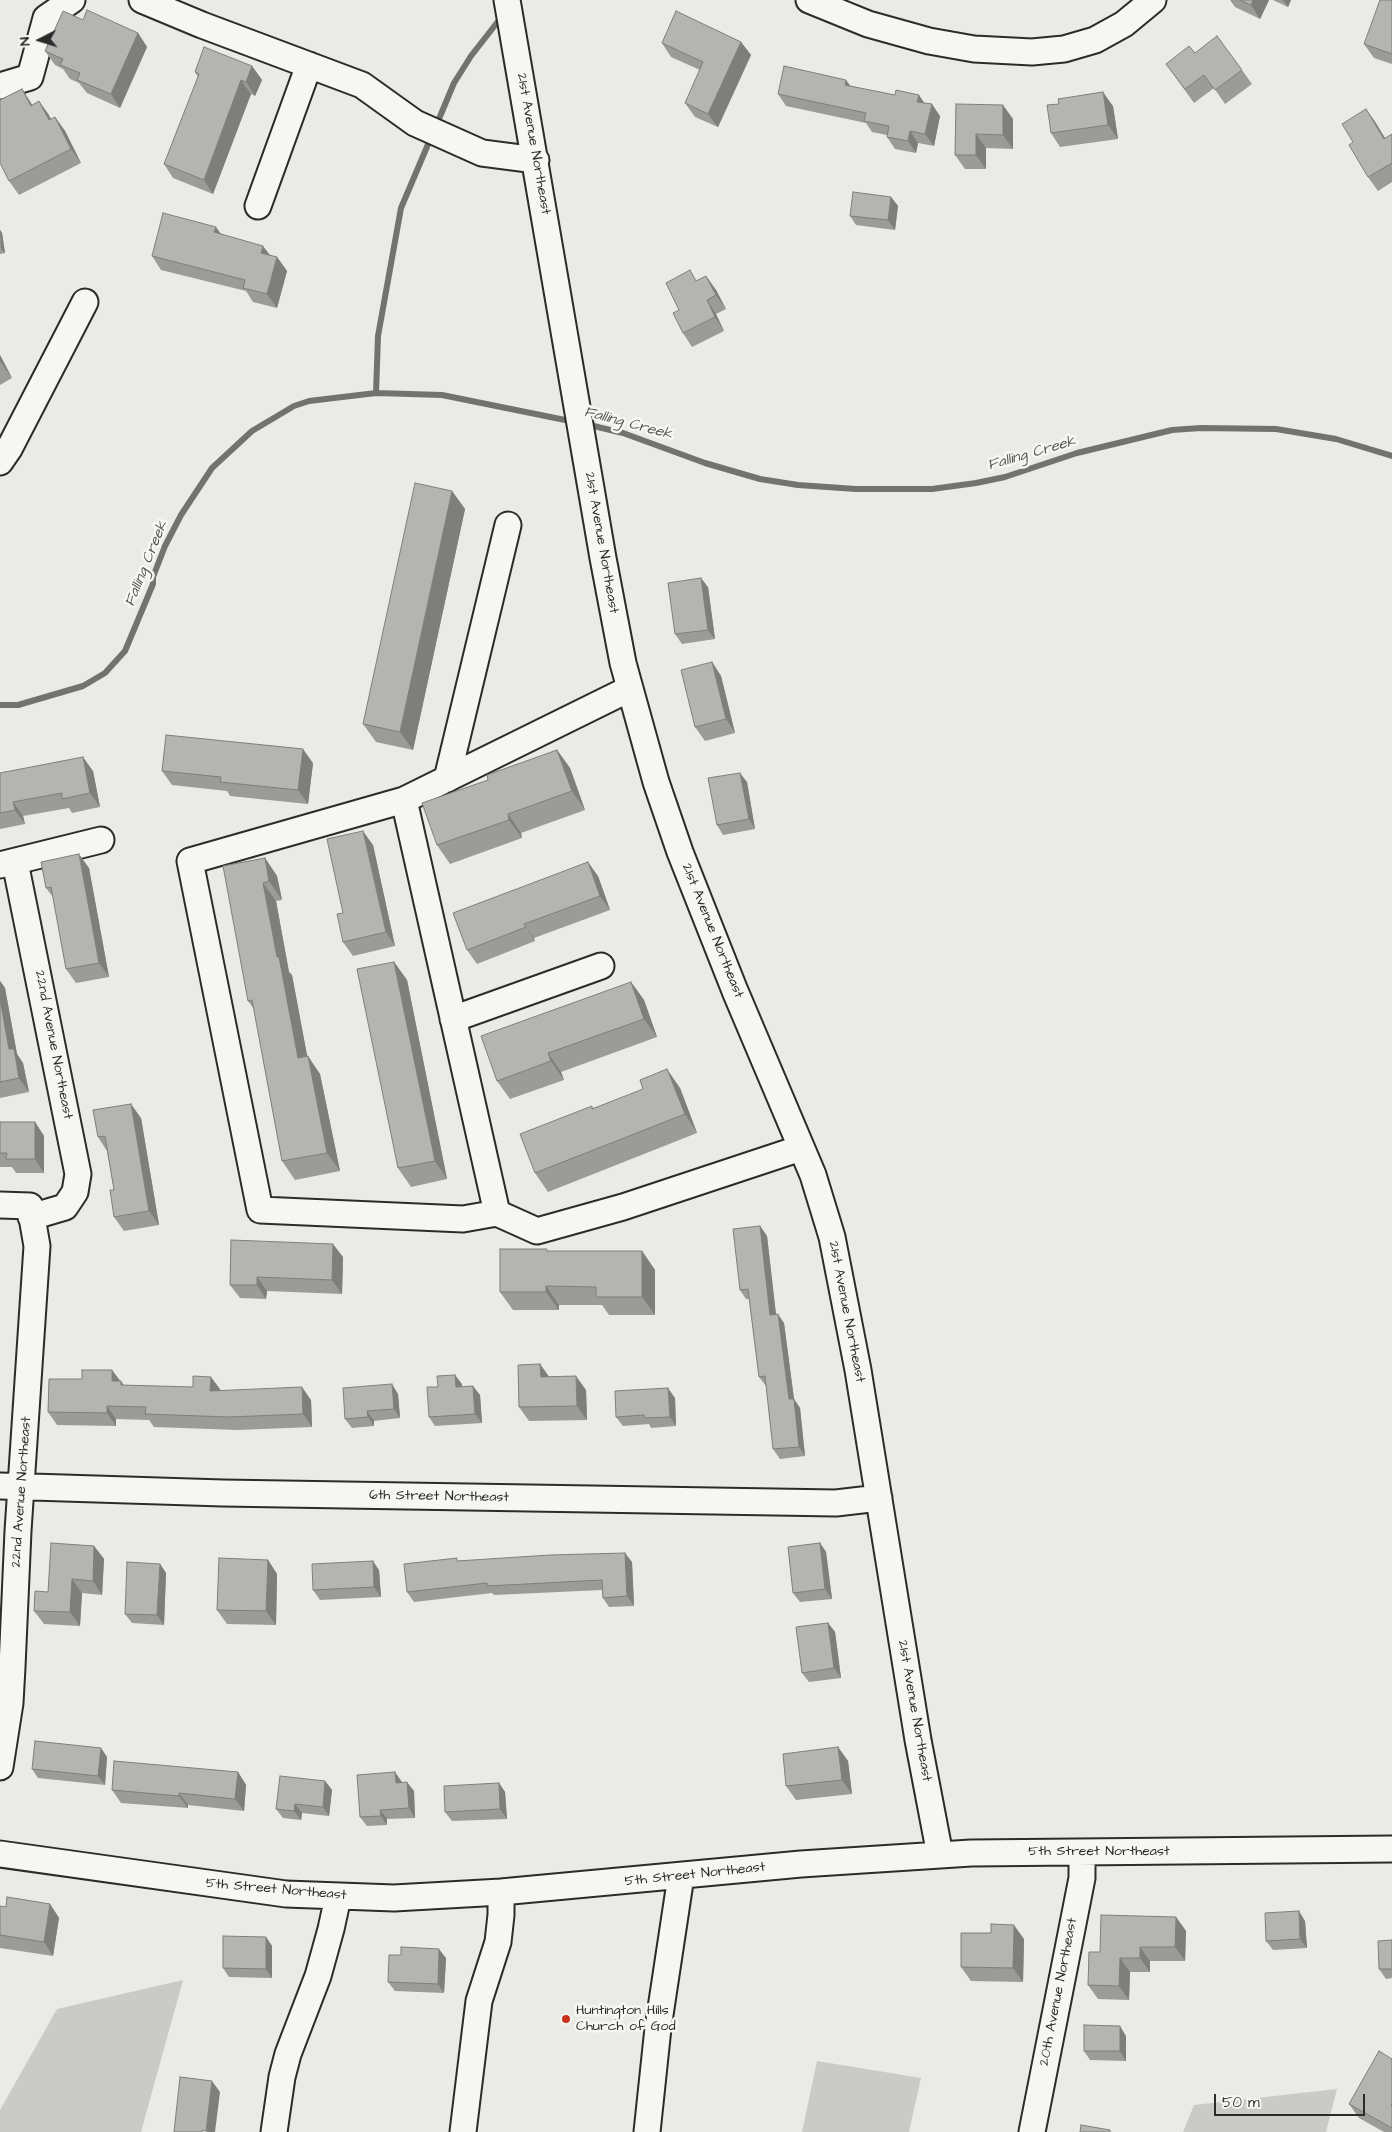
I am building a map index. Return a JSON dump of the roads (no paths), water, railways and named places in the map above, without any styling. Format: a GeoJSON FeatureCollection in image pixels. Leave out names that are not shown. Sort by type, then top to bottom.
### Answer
{"type":"FeatureCollection","features":[{"type":"Feature","properties":{"kind":"street"},"geometry":{"type":"LineString","coordinates":[[0,86],[30,77],[46,18],[72,0]]}},
{"type":"Feature","properties":{"kind":"street"},"geometry":{"type":"LineString","coordinates":[[142,0],[362,85],[415,123],[482,153],[536,160]]}},
{"type":"Feature","properties":{"kind":"street","name":"21st Avenue Northeast"},"geometry":{"type":"LineString","coordinates":[[508,0],[602,558],[629,689],[656,782],[680,852],[735,991],[813,1175],[832,1237],[855,1351],[918,1740],[940,1855]]}},
{"type":"Feature","properties":{"kind":"street"},"geometry":{"type":"LineString","coordinates":[[809,0],[868,24],[929,41],[974,49],[1032,52],[1064,49],[1095,40],[1124,24],[1153,0]]}},
{"type":"Feature","properties":{"kind":"street"},"geometry":{"type":"LineString","coordinates":[[258,206],[309,65]]}},
{"type":"Feature","properties":{"kind":"street"},"geometry":{"type":"LineString","coordinates":[[0,462],[9,449],[85,302]]}},
{"type":"Feature","properties":{"kind":"street"},"geometry":{"type":"LineString","coordinates":[[446,779],[508,525]]}},
{"type":"Feature","properties":{"kind":"street"},"geometry":{"type":"LineString","coordinates":[[629,689],[404,800],[190,861],[260,1210],[463,1219],[497,1213],[537,1231],[622,1207],[801,1148]]}},
{"type":"Feature","properties":{"kind":"street"},"geometry":{"type":"LineString","coordinates":[[404,800],[497,1213]]}},
{"type":"Feature","properties":{"kind":"street"},"geometry":{"type":"LineString","coordinates":[[8,864],[101,840]]}},
{"type":"Feature","properties":{"kind":"street","name":"22nd Avenue Northeast"},"geometry":{"type":"LineString","coordinates":[[0,1767],[10,1703],[12,1667],[11,1486],[38,1246],[31,1217],[65,1207],[75,1192],[78,1174],[8,864]]}},
{"type":"Feature","properties":{"kind":"street"},"geometry":{"type":"LineString","coordinates":[[453,1019],[601,966]]}},
{"type":"Feature","properties":{"kind":"street"},"geometry":{"type":"LineString","coordinates":[[0,1205],[30,1206],[31,1217]]}},
{"type":"Feature","properties":{"kind":"street","name":"6th Street Northeast"},"geometry":{"type":"LineString","coordinates":[[11,1486],[223,1493],[836,1503],[879,1498]]}},
{"type":"Feature","properties":{"kind":"street","name":"5th Street Northeast"},"geometry":{"type":"LineString","coordinates":[[0,1854],[243,1889],[338,1897],[394,1898],[501,1892],[801,1864],[940,1855],[1392,1849]]}},
{"type":"Feature","properties":{"kind":"street","name":"20th Avenue Northeast"},"geometry":{"type":"LineString","coordinates":[[1032,2132],[1082,1878],[1082,1852]]}},
{"type":"Feature","properties":{"kind":"street"},"geometry":{"type":"LineString","coordinates":[[647,2132],[658,2028],[681,1876]]}},
{"type":"Feature","properties":{"kind":"street"},"geometry":{"type":"LineString","coordinates":[[463,2132],[479,2000],[498,1942],[501,1892]]}},
{"type":"Feature","properties":{"kind":"street"},"geometry":{"type":"LineString","coordinates":[[274,2132],[282,2077],[288,2054],[318,1976],[338,1897]]}},
{"type":"Feature","properties":{"kind":"waterway"},"geometry":{"type":"LineString","coordinates":[[436,126],[454,83],[471,56],[503,15]]}},
{"type":"Feature","properties":{"kind":"waterway"},"geometry":{"type":"LineString","coordinates":[[376,393],[378,336],[401,208],[432,135]]}},
{"type":"Feature","properties":{"kind":"waterway","name":"Falling Creek"},"geometry":{"type":"LineString","coordinates":[[0,705],[18,705],[83,686],[105,673],[125,651],[153,584],[153,577],[165,546],[181,515],[212,468],[252,431],[294,406],[309,401],[376,393],[442,395],[575,422]]}},
{"type":"Feature","properties":{"kind":"waterway","name":"Falling Creek"},"geometry":{"type":"LineString","coordinates":[[585,424],[623,433],[705,463],[760,479],[798,485],[856,489],[932,489],[976,483],[1005,477],[1077,453],[1172,430],[1201,428],[1276,429],[1336,439],[1392,456]]}},
{"type":"Feature","properties":{"kind":"place","name":"Huntington Hills Church of God"},"geometry":{"type":"Point","coordinates":[566,2019]}}]}
